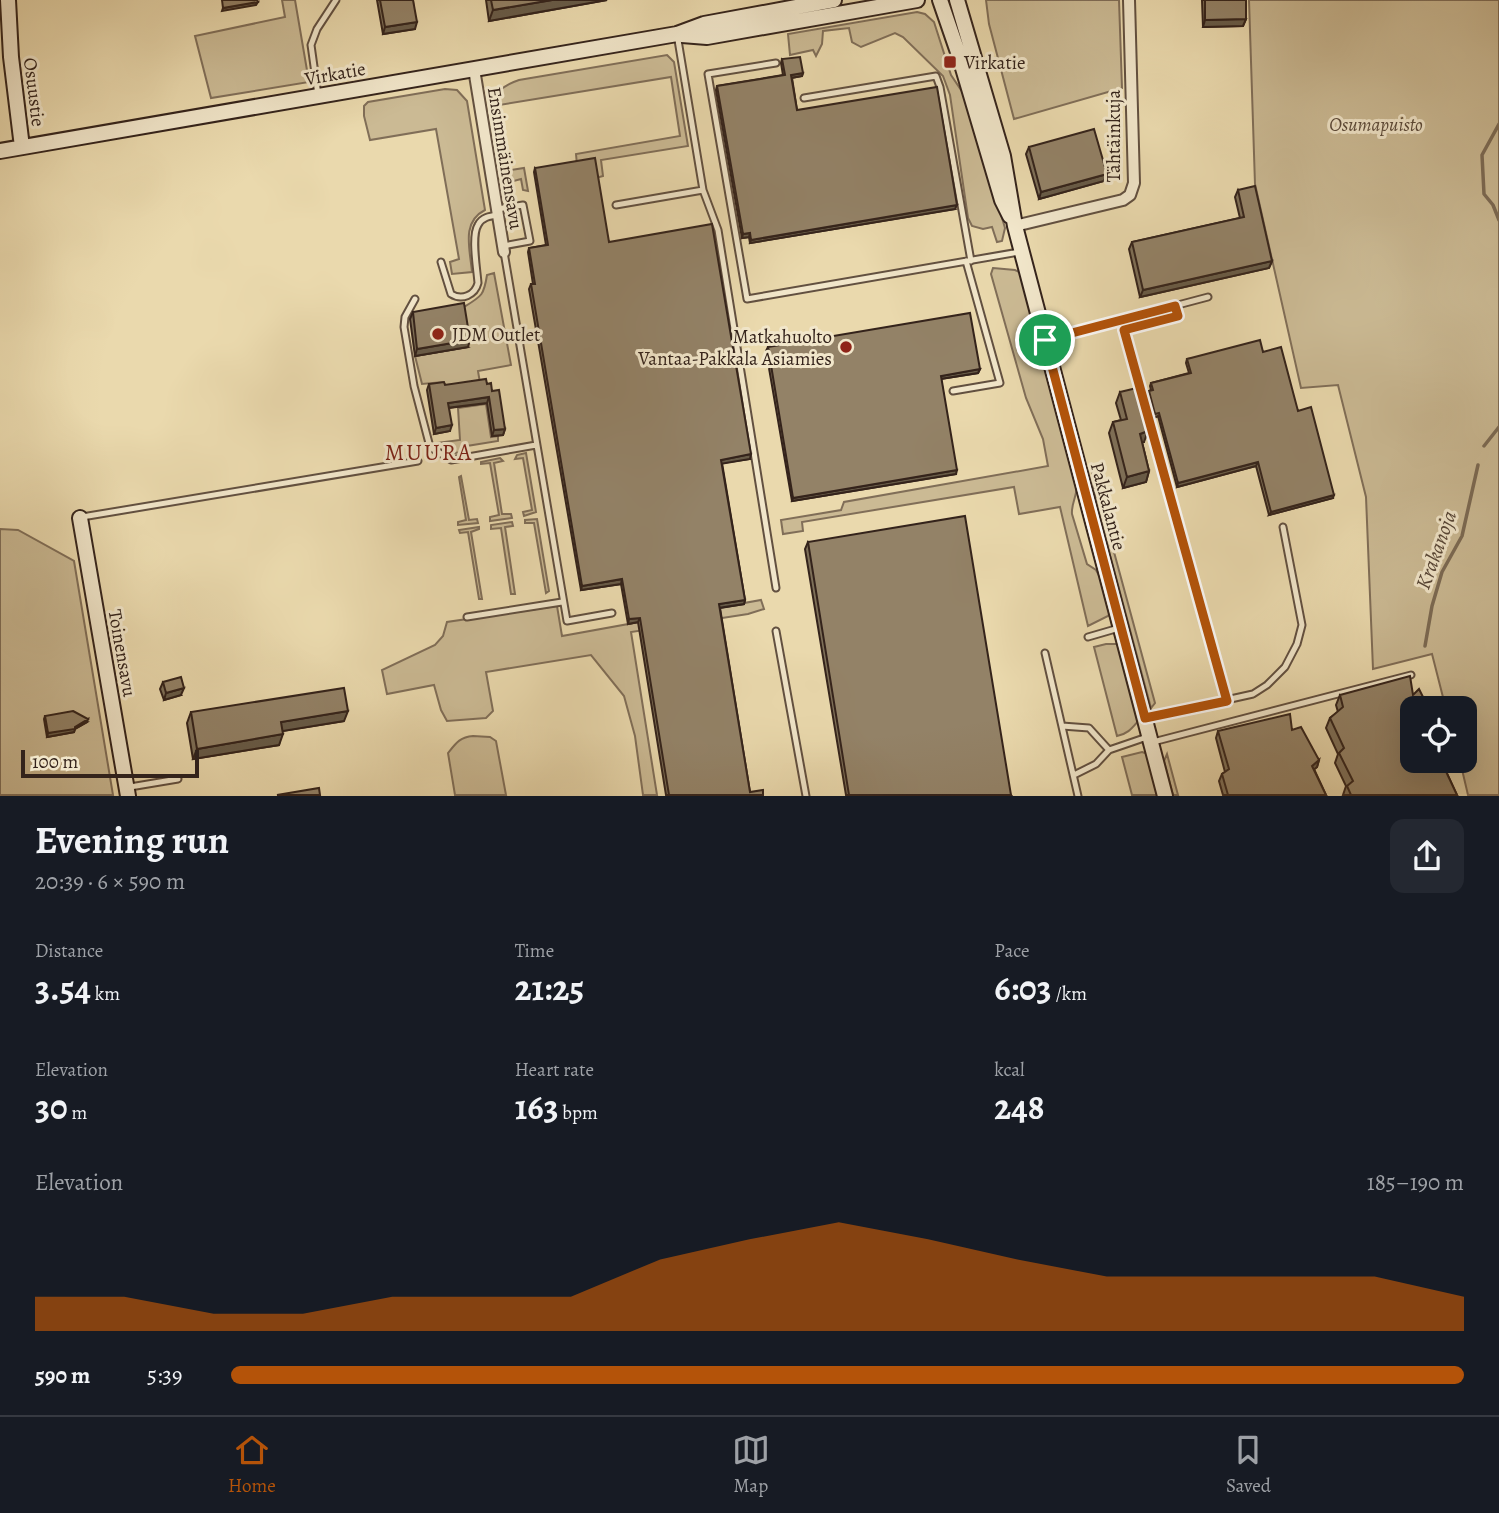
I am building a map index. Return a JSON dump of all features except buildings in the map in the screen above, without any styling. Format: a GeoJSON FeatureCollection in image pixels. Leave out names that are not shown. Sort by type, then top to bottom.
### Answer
{"type":"FeatureCollection","features":[{"type":"Feature","properties":{"kind":"street","name":"Osuustie"},"geometry":{"type":"LineString","coordinates":[[8,0],[11,57],[22,147]]}},
{"type":"Feature","properties":{"kind":"street","name":"Virkatie"},"geometry":{"type":"LineString","coordinates":[[0,151],[677,34],[704,24],[835,0]]}},
{"type":"Feature","properties":{"kind":"street","name":"Virkatie"},"geometry":{"type":"LineString","coordinates":[[677,34],[707,37],[917,0]]}},
{"type":"Feature","properties":{"kind":"street","name":"Pakkalantie"},"geometry":{"type":"LineString","coordinates":[[940,0],[1002,200],[1015,226]]}},
{"type":"Feature","properties":{"kind":"street","name":"Pakkalantie"},"geometry":{"type":"LineString","coordinates":[[957,0],[1003,156],[1015,226],[1166,796]]}},
{"type":"Feature","properties":{"kind":"street","name":"Tähtäinkuja"},"geometry":{"type":"LineString","coordinates":[[1015,226],[1123,200],[1130,195],[1134,183],[1129,0]]}},
{"type":"Feature","properties":{"kind":"street","name":"Ensimmäinensavu"},"geometry":{"type":"LineString","coordinates":[[474,69],[503,249]]}},
{"type":"Feature","properties":{"kind":"street","name":"Toinensavu"},"geometry":{"type":"LineString","coordinates":[[80,518],[127,791]]}},
{"type":"Feature","properties":{"kind":"lane"},"geometry":{"type":"LineString","coordinates":[[318,95],[312,45],[317,29],[336,0]]}},
{"type":"Feature","properties":{"kind":"lane"},"geometry":{"type":"LineString","coordinates":[[677,34],[703,190],[718,230],[776,589]]}},
{"type":"Feature","properties":{"kind":"lane"},"geometry":{"type":"LineString","coordinates":[[776,63],[708,74],[747,299],[1022,251]]}},
{"type":"Feature","properties":{"kind":"lane"},"geometry":{"type":"LineString","coordinates":[[804,98],[936,76],[968,261],[1000,383],[953,391]]}},
{"type":"Feature","properties":{"kind":"lane"},"geometry":{"type":"LineString","coordinates":[[616,205],[703,190]]}},
{"type":"Feature","properties":{"kind":"lane"},"geometry":{"type":"LineString","coordinates":[[442,262],[451,294],[462,298],[469,296],[477,289],[478,283],[475,233],[478,223],[497,212],[523,205],[530,240],[503,249],[562,602],[567,621],[612,613]]}},
{"type":"Feature","properties":{"kind":"lane"},"geometry":{"type":"LineString","coordinates":[[1045,340],[1208,297]]}},
{"type":"Feature","properties":{"kind":"lane"},"geometry":{"type":"LineString","coordinates":[[415,299],[405,317],[404,327],[414,386],[430,447],[451,460],[536,445]]}},
{"type":"Feature","properties":{"kind":"lane"},"geometry":{"type":"LineString","coordinates":[[1175,306],[1178,316],[1124,330],[1227,701]]}},
{"type":"Feature","properties":{"kind":"lane"},"geometry":{"type":"LineString","coordinates":[[80,518],[418,461]]}},
{"type":"Feature","properties":{"kind":"lane"},"geometry":{"type":"LineString","coordinates":[[1145,718],[1253,694],[1267,685],[1285,667],[1297,644],[1302,625],[1283,527]]}},
{"type":"Feature","properties":{"kind":"lane"},"geometry":{"type":"LineString","coordinates":[[467,617],[562,602]]}},
{"type":"Feature","properties":{"kind":"lane"},"geometry":{"type":"LineString","coordinates":[[1088,637],[1122,627]]}},
{"type":"Feature","properties":{"kind":"lane"},"geometry":{"type":"LineString","coordinates":[[776,631],[806,796]]}},
{"type":"Feature","properties":{"kind":"lane"},"geometry":{"type":"LineString","coordinates":[[1045,653],[1078,796]]}},
{"type":"Feature","properties":{"kind":"lane"},"geometry":{"type":"LineString","coordinates":[[1074,775],[1096,764],[1109,750],[1410,675]]}},
{"type":"Feature","properties":{"kind":"lane"},"geometry":{"type":"LineString","coordinates":[[1062,726],[1089,728],[1109,750]]}},
{"type":"Feature","properties":{"kind":"lane"},"geometry":{"type":"LineString","coordinates":[[127,791],[178,779]]}},
{"type":"Feature","properties":{"kind":"green space"},"geometry":{"type":"Polygon","coordinates":[[[282,0],[295,0],[309,82],[211,98],[195,36],[285,17],[282,0]]]}},
{"type":"Feature","properties":{"kind":"green space"},"geometry":{"type":"Polygon","coordinates":[[[986,0],[1119,0],[1122,88],[1014,119],[989,24],[986,0]]]}},
{"type":"Feature","properties":{"kind":"green space","name":"Osumapuisto"},"geometry":{"type":"Polygon","coordinates":[[[1249,0],[1499,0],[1499,795],[1468,795],[1463,773],[1477,773],[1477,696],[1443,696],[1432,654],[1373,669],[1366,497],[1338,385],[1301,388],[1255,184],[1249,0]]]}},
{"type":"Feature","properties":{"kind":"green space"},"geometry":{"type":"Polygon","coordinates":[[[917,12],[925,14],[934,22],[951,75],[967,99],[1005,228],[1002,241],[997,242],[992,227],[983,229],[972,226],[968,218],[950,95],[943,76],[903,37],[895,33],[861,47],[852,42],[849,28],[823,31],[822,44],[816,56],[813,50],[790,55],[788,34],[917,12]]]}},
{"type":"Feature","properties":{"kind":"green space"},"geometry":{"type":"Polygon","coordinates":[[[667,55],[674,62],[688,146],[601,160],[603,176],[596,178],[577,165],[576,154],[680,136],[671,77],[499,105],[504,141],[501,144],[498,142],[493,104],[495,97],[508,85],[519,80],[667,55]]]}},
{"type":"Feature","properties":{"kind":"green space"},"geometry":{"type":"Polygon","coordinates":[[[445,89],[457,90],[467,101],[485,210],[477,215],[470,229],[472,272],[452,274],[450,262],[459,259],[436,129],[370,140],[364,116],[364,106],[368,102],[445,89]]]}},
{"type":"Feature","properties":{"kind":"green space"},"geometry":{"type":"Polygon","coordinates":[[[524,168],[528,191],[523,190],[521,179],[506,183],[504,171],[524,168]]]}},
{"type":"Feature","properties":{"kind":"green space"},"geometry":{"type":"Polygon","coordinates":[[[993,268],[1021,273],[1077,485],[1072,514],[1087,564],[1096,570],[1102,581],[1111,611],[1108,616],[1088,626],[1060,507],[1019,514],[1014,487],[802,522],[803,531],[783,534],[781,520],[841,510],[844,502],[1048,466],[1043,439],[1026,398],[991,274],[993,268]]]}},
{"type":"Feature","properties":{"kind":"green space"},"geometry":{"type":"Polygon","coordinates":[[[494,273],[511,365],[478,371],[480,383],[449,388],[443,382],[422,384],[415,356],[468,347],[464,307],[481,294],[487,275],[494,273]]]}},
{"type":"Feature","properties":{"kind":"green space"},"geometry":{"type":"Polygon","coordinates":[[[486,404],[491,437],[498,436],[498,441],[467,446],[462,452],[445,452],[437,443],[460,440],[458,408],[486,404]]]}},
{"type":"Feature","properties":{"kind":"green space"},"geometry":{"type":"Polygon","coordinates":[[[526,453],[536,512],[524,516],[523,512],[532,510],[523,458],[515,459],[517,455],[526,453]]]}},
{"type":"Feature","properties":{"kind":"green space"},"geometry":{"type":"Polygon","coordinates":[[[500,458],[503,461],[494,463],[502,514],[511,514],[512,518],[490,521],[490,517],[499,515],[490,463],[481,462],[500,458]]]}},
{"type":"Feature","properties":{"kind":"green space"},"geometry":{"type":"Polygon","coordinates":[[[1092,471],[1155,703],[1151,708],[1096,503],[1092,471]]]}},
{"type":"Feature","properties":{"kind":"green space"},"geometry":{"type":"Polygon","coordinates":[[[461,476],[469,520],[477,519],[478,523],[458,525],[458,522],[466,520],[459,477],[461,476]]]}},
{"type":"Feature","properties":{"kind":"green space"},"geometry":{"type":"Polygon","coordinates":[[[537,519],[549,591],[546,593],[534,523],[525,523],[525,520],[537,519]]]}},
{"type":"Feature","properties":{"kind":"green space"},"geometry":{"type":"Polygon","coordinates":[[[512,522],[513,526],[505,527],[515,594],[511,594],[501,528],[491,529],[491,525],[512,522]]]}},
{"type":"Feature","properties":{"kind":"green space"},"geometry":{"type":"Polygon","coordinates":[[[479,527],[471,532],[482,599],[479,599],[468,532],[460,533],[459,530],[479,527]]]}},
{"type":"Feature","properties":{"kind":"green space"},"geometry":{"type":"Polygon","coordinates":[[[0,529],[18,530],[74,561],[113,795],[0,795],[0,529]]]}},
{"type":"Feature","properties":{"kind":"green space"},"geometry":{"type":"Polygon","coordinates":[[[761,600],[764,609],[748,614],[631,632],[657,795],[643,795],[635,736],[624,696],[591,655],[486,672],[493,711],[486,718],[447,721],[434,685],[387,694],[382,670],[435,645],[443,636],[447,622],[557,606],[562,636],[761,600]]]}},
{"type":"Feature","properties":{"kind":"green space"},"geometry":{"type":"Polygon","coordinates":[[[1119,644],[1139,720],[1127,732],[1117,736],[1094,647],[1119,644]]]}},
{"type":"Feature","properties":{"kind":"green space"},"geometry":{"type":"Polygon","coordinates":[[[473,736],[490,737],[496,741],[506,795],[455,795],[448,753],[459,741],[473,736]]]}},
{"type":"Feature","properties":{"kind":"green space"},"geometry":{"type":"Polygon","coordinates":[[[1142,752],[1148,754],[1159,795],[1132,795],[1122,757],[1142,752]]]}},
{"type":"Feature","properties":{"kind":"green space"},"geometry":{"type":"Polygon","coordinates":[[[1167,754],[1178,795],[1173,795],[1164,761],[1167,754]]]}},
{"type":"Feature","properties":{"kind":"waterway","name":"Krakanoja"},"geometry":{"type":"LineString","coordinates":[[1499,124],[1482,155],[1484,194],[1493,205],[1499,220]]}},
{"type":"Feature","properties":{"kind":"waterway","name":"Krakanoja"},"geometry":{"type":"LineString","coordinates":[[1484,446],[1499,427]]}},
{"type":"Feature","properties":{"kind":"waterway","name":"Krakanoja"},"geometry":{"type":"LineString","coordinates":[[1425,646],[1432,606],[1442,572],[1462,536],[1478,465]]}},
{"type":"Feature","properties":{"kind":"place","name":"Virkatie"},"geometry":{"type":"Point","coordinates":[950,62]}},
{"type":"Feature","properties":{"kind":"place","name":"JDM Outlet"},"geometry":{"type":"Point","coordinates":[438,334]}},
{"type":"Feature","properties":{"kind":"place","name":"Matkahuolto Vantaa-Pakkala Asiamies"},"geometry":{"type":"Point","coordinates":[846,347]}},
{"type":"Feature","properties":{"kind":"district","name":"MUURA"},"geometry":{"type":"Point","coordinates":[429,452]}},
{"type":"Feature","properties":{"kind":"route"},"geometry":{"type":"LineString","coordinates":[[1175,306],[1178,316],[1124,330],[1227,701],[1145,718],[1045,340],[1175,306]]}}]}
